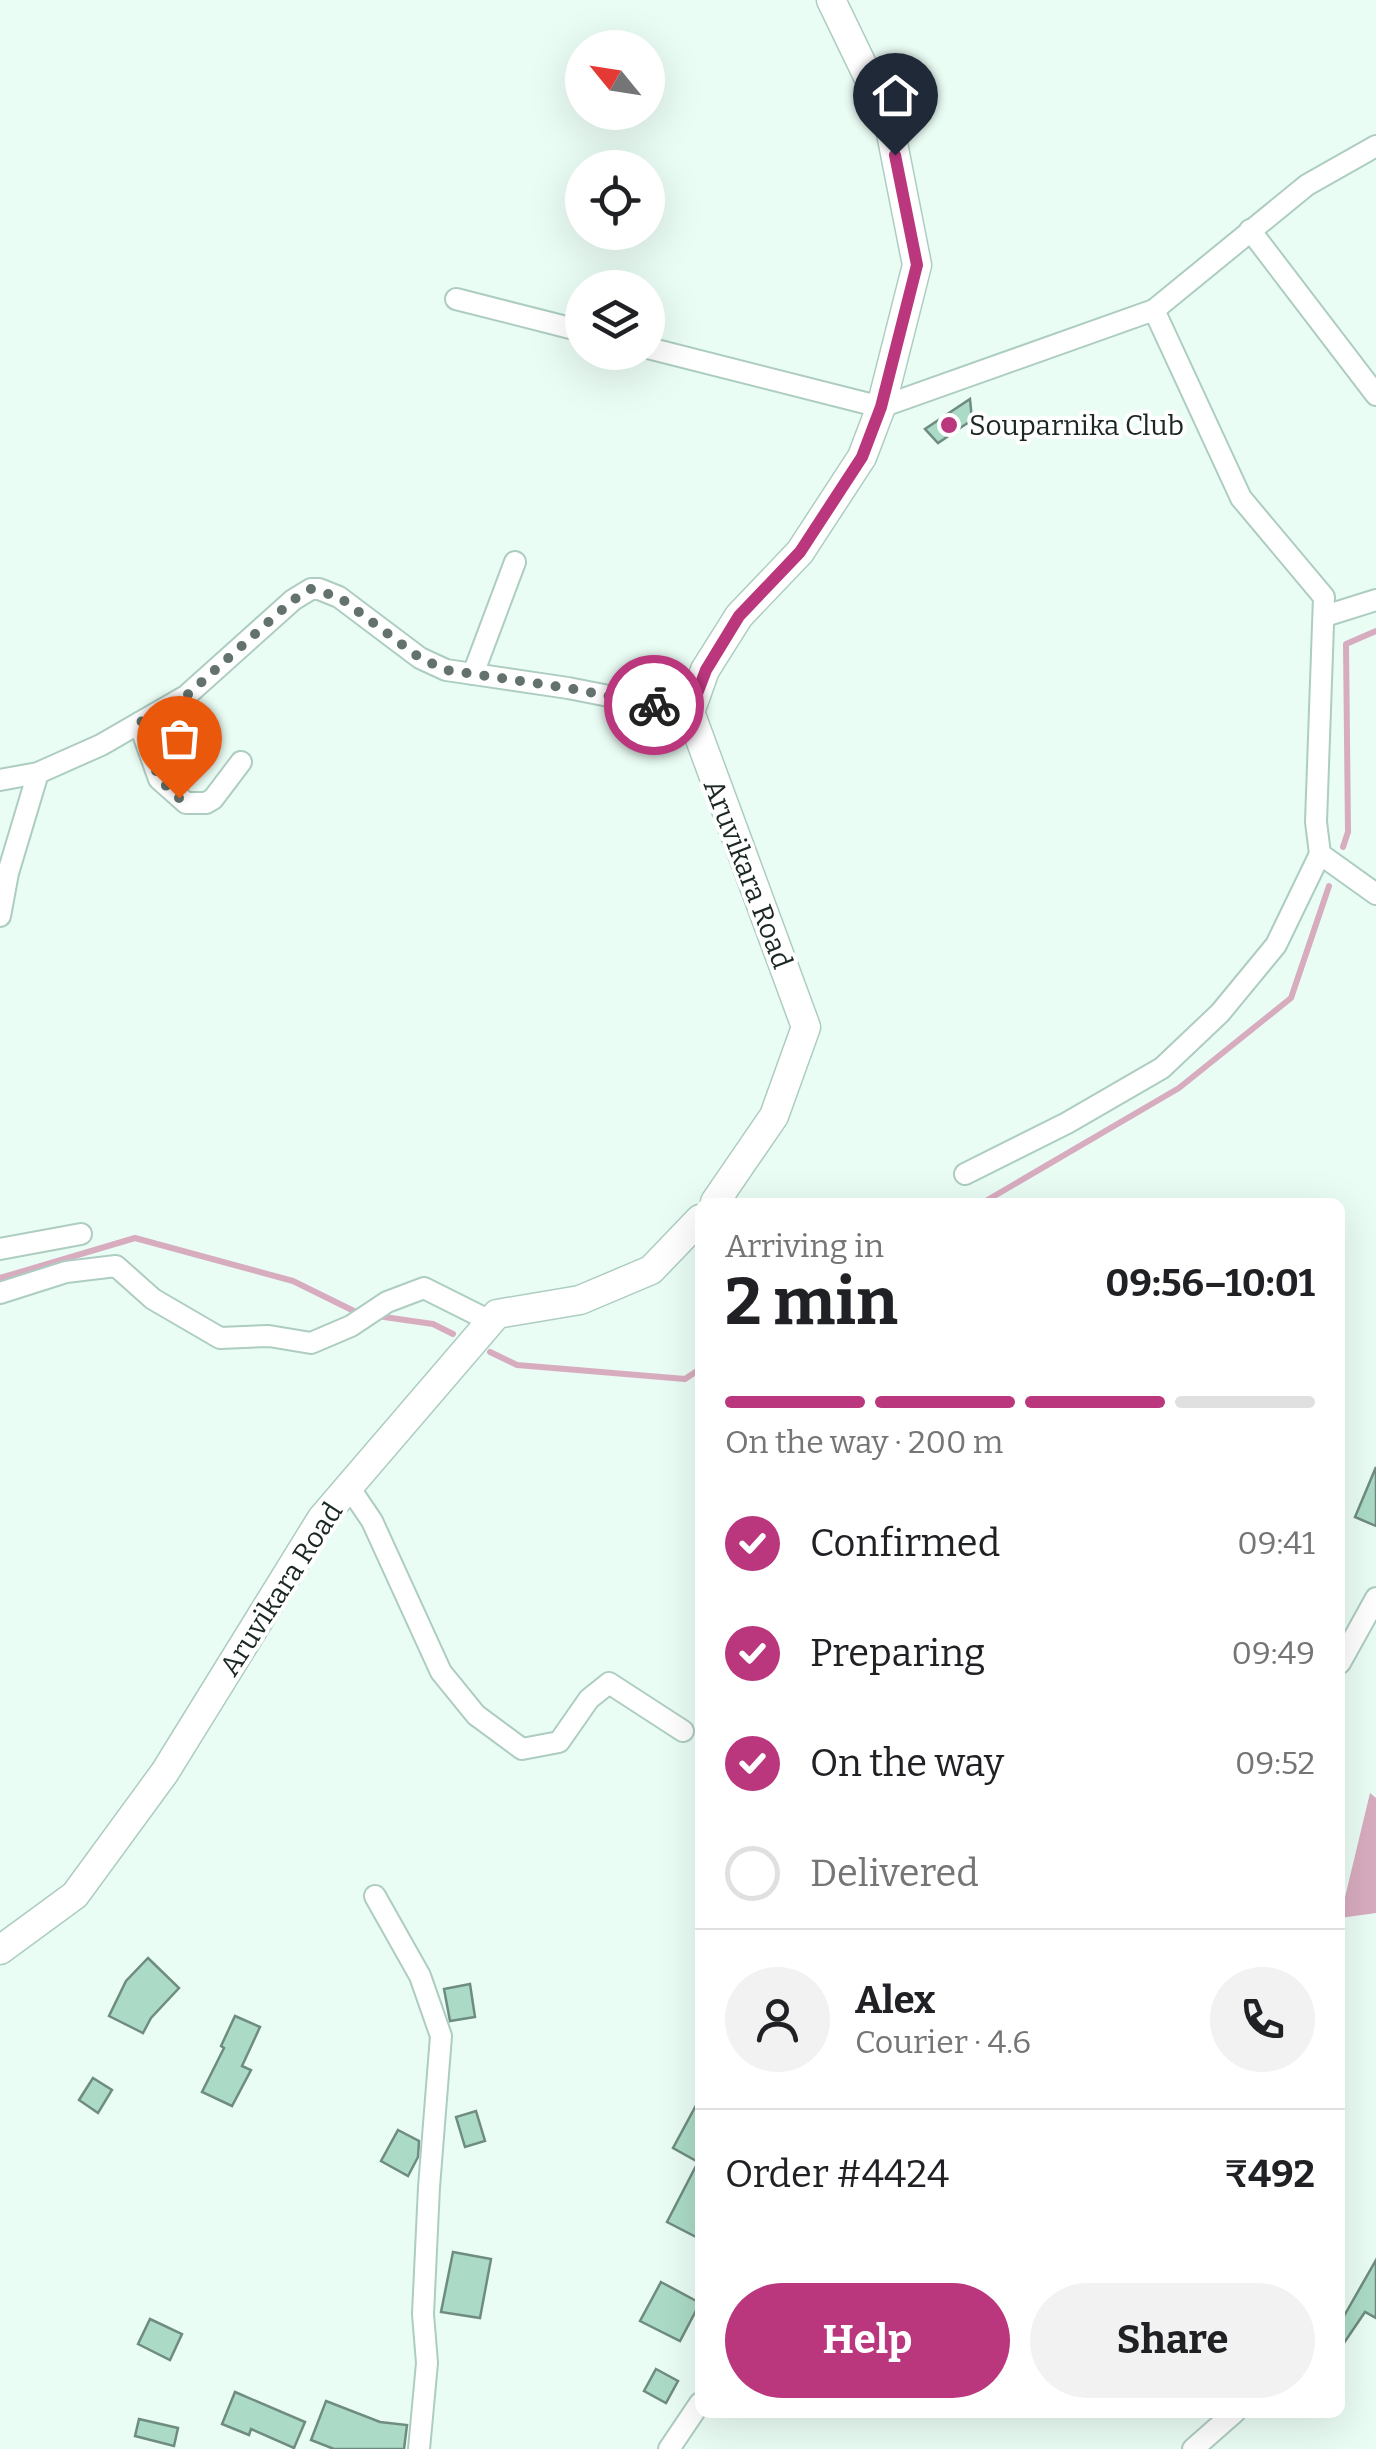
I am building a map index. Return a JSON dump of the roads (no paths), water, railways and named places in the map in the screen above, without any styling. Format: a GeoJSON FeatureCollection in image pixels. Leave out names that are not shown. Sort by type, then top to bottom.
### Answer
{"type":"FeatureCollection","features":[{"type":"Feature","properties":{"kind":"main road"},"geometry":{"type":"LineString","coordinates":[[690,712],[706,670],[739,616],[800,552],[862,457],[881,407],[917,265],[888,118],[831,0]]}},
{"type":"Feature","properties":{"kind":"main road","name":"Aruvikara Road"},"geometry":{"type":"LineString","coordinates":[[690,712],[806,1028],[774,1116],[718,1198]]}},
{"type":"Feature","properties":{"kind":"main road"},"geometry":{"type":"LineString","coordinates":[[490,1321],[497,1314],[580,1300],[651,1270],[695,1224]]}},
{"type":"Feature","properties":{"kind":"main road","name":"Aruvikara Road"},"geometry":{"type":"LineString","coordinates":[[0,1950],[75,1895],[165,1772],[322,1518],[490,1321]]}},
{"type":"Feature","properties":{"kind":"street"},"geometry":{"type":"LineString","coordinates":[[665,352],[881,407],[1154,310],[1307,184],[1376,146]]}},
{"type":"Feature","properties":{"kind":"street"},"geometry":{"type":"LineString","coordinates":[[1250,230],[1376,395]]}},
{"type":"Feature","properties":{"kind":"street"},"geometry":{"type":"LineString","coordinates":[[456,299],[565,327]]}},
{"type":"Feature","properties":{"kind":"street"},"geometry":{"type":"LineString","coordinates":[[964,1174],[1066,1123],[1162,1068],[1220,1013],[1276,944],[1320,854],[1316,822],[1324,597],[1241,498],[1154,310]]}},
{"type":"Feature","properties":{"kind":"street"},"geometry":{"type":"LineString","coordinates":[[473,674],[515,562]]}},
{"type":"Feature","properties":{"kind":"street"},"geometry":{"type":"LineString","coordinates":[[0,780],[38,773],[101,745],[186,696],[293,600],[311,589],[339,597],[420,658],[446,670],[690,712]]}},
{"type":"Feature","properties":{"kind":"street"},"geometry":{"type":"LineString","coordinates":[[1325,616],[1376,600]]}},
{"type":"Feature","properties":{"kind":"street"},"geometry":{"type":"LineString","coordinates":[[139,723],[159,779],[186,802],[206,803],[213,799],[242,762]]}},
{"type":"Feature","properties":{"kind":"street"},"geometry":{"type":"LineString","coordinates":[[0,916],[8,872],[38,773]]}},
{"type":"Feature","properties":{"kind":"street"},"geometry":{"type":"LineString","coordinates":[[1320,854],[1376,894]]}},
{"type":"Feature","properties":{"kind":"street"},"geometry":{"type":"LineString","coordinates":[[0,1249],[81,1234]]}},
{"type":"Feature","properties":{"kind":"street"},"geometry":{"type":"LineString","coordinates":[[0,1293],[66,1272],[116,1266],[153,1299],[220,1338],[269,1336],[310,1343],[351,1326],[387,1302],[424,1288],[490,1321]]}},
{"type":"Feature","properties":{"kind":"street"},"geometry":{"type":"LineString","coordinates":[[349,1488],[372,1522],[441,1672],[476,1715],[522,1749],[560,1742],[589,1699],[608,1683],[683,1731]]}},
{"type":"Feature","properties":{"kind":"street"},"geometry":{"type":"LineString","coordinates":[[1345,1654],[1376,1598]]}},
{"type":"Feature","properties":{"kind":"street"},"geometry":{"type":"LineString","coordinates":[[375,1896],[420,1976],[441,2036],[429,2186],[423,2314],[426,2363],[420,2449]]}},
{"type":"Feature","properties":{"kind":"street"},"geometry":{"type":"LineString","coordinates":[[669,2449],[695,2410]]}},
{"type":"Feature","properties":{"kind":"street"},"geometry":{"type":"LineString","coordinates":[[1192,2449],[1228,2418]]}},
{"type":"Feature","properties":{"kind":"waterway"},"geometry":{"type":"LineString","coordinates":[[1343,847],[1348,832],[1346,644],[1376,631]]}},
{"type":"Feature","properties":{"kind":"waterway"},"geometry":{"type":"LineString","coordinates":[[991,1198],[1179,1088],[1291,998],[1329,886]]}},
{"type":"Feature","properties":{"kind":"waterway"},"geometry":{"type":"LineString","coordinates":[[0,1278],[135,1238],[293,1281],[360,1314]]}},
{"type":"Feature","properties":{"kind":"waterway"},"geometry":{"type":"LineString","coordinates":[[377,1316],[433,1324],[453,1334]]}},
{"type":"Feature","properties":{"kind":"waterway"},"geometry":{"type":"LineString","coordinates":[[490,1352],[517,1365],[685,1379],[695,1372]]}},
{"type":"Feature","properties":{"kind":"place","name":"Souparnika Club"},"geometry":{"type":"Point","coordinates":[949,425]}}]}
